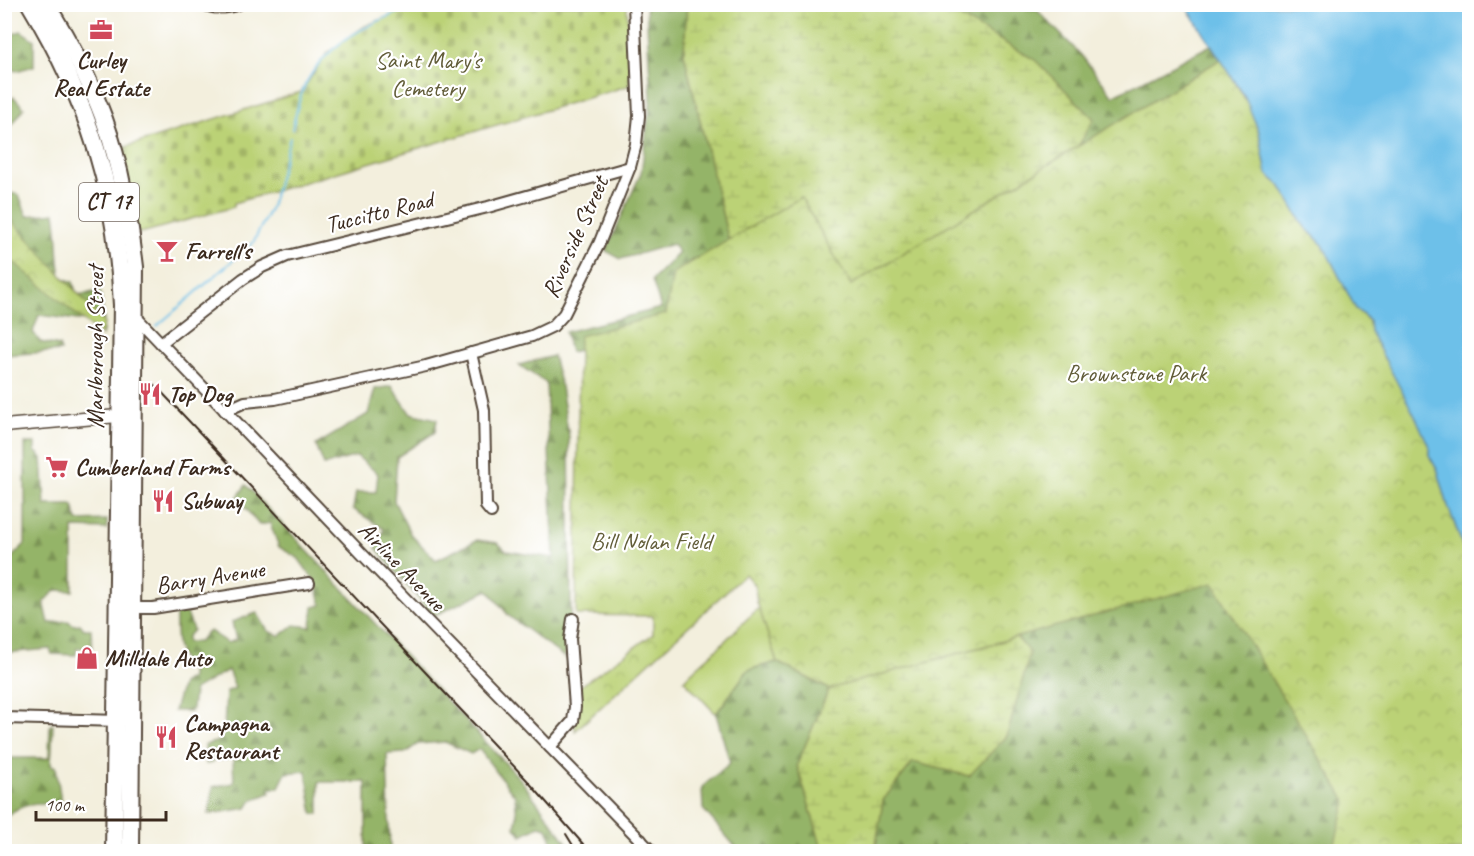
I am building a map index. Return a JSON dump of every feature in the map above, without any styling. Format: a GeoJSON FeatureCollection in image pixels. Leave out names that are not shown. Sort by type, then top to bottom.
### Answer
{"type":"FeatureCollection","features":[{"type":"Feature","properties":{"kind":"highway","name":"Marlborough Street"},"geometry":{"type":"LineString","coordinates":[[30,4],[76,89],[98,151],[115,228],[129,318]]}},
{"type":"Feature","properties":{"kind":"highway","name":"Marlborough Street"},"geometry":{"type":"LineString","coordinates":[[46,4],[79,62],[105,122],[130,225],[135,267],[129,318],[124,721],[130,852]]}},
{"type":"Feature","properties":{"kind":"highway","name":"Marlborough Street"},"geometry":{"type":"LineString","coordinates":[[114,852],[124,721]]}},
{"type":"Feature","properties":{"kind":"street"},"geometry":{"type":"LineString","coordinates":[[204,4],[209,7],[226,8],[239,4]]}},
{"type":"Feature","properties":{"kind":"street","name":"Riverside Street"},"geometry":{"type":"LineString","coordinates":[[225,411],[245,402],[275,399],[426,366],[532,336],[559,321],[574,297],[594,255],[630,167],[636,144],[639,116],[634,4]]}},
{"type":"Feature","properties":{"kind":"street","name":"Tuccitto Road"},"geometry":{"type":"LineString","coordinates":[[161,343],[243,279],[262,267],[287,256],[488,207],[630,167]]}},
{"type":"Feature","properties":{"kind":"street","name":"Airline Avenue"},"geometry":{"type":"LineString","coordinates":[[129,318],[161,343],[362,554],[652,852]]}},
{"type":"Feature","properties":{"kind":"street"},"geometry":{"type":"LineString","coordinates":[[471,353],[484,410],[485,502],[491,512]]}},
{"type":"Feature","properties":{"kind":"street"},"geometry":{"type":"LineString","coordinates":[[4,426],[127,415]]}},
{"type":"Feature","properties":{"kind":"street","name":"Barry Avenue"},"geometry":{"type":"LineString","coordinates":[[125,607],[153,608],[309,583]]}},
{"type":"Feature","properties":{"kind":"street"},"geometry":{"type":"LineString","coordinates":[[550,747],[573,721],[575,707],[570,639],[573,619]]}},
{"type":"Feature","properties":{"kind":"street"},"geometry":{"type":"LineString","coordinates":[[4,718],[124,721]]}},
{"type":"Feature","properties":{"kind":"street"},"geometry":{"type":"LineString","coordinates":[[637,852],[640,840]]}},
{"type":"Feature","properties":{"kind":"green space","name":"Saint Mary's Cemetery"},"geometry":{"type":"Polygon","coordinates":[[[416,5],[627,5],[631,85],[234,203],[234,207],[141,233],[135,232],[119,149],[301,92],[327,53],[365,26],[416,5]]]}},
{"type":"Feature","properties":{"kind":"green space"},"geometry":{"type":"Polygon","coordinates":[[[646,5],[687,5],[684,53],[729,242],[689,262],[696,302],[642,336],[570,352],[565,332],[661,308],[652,280],[679,253],[673,244],[621,259],[606,251],[641,173],[651,97],[646,5]]]}},
{"type":"Feature","properties":{"kind":"green space"},"geometry":{"type":"Polygon","coordinates":[[[687,5],[948,5],[954,14],[1035,60],[1094,119],[1074,154],[976,589],[1030,653],[1007,736],[969,776],[913,762],[883,800],[875,851],[823,851],[797,765],[829,689],[777,662],[729,242],[684,53],[687,5]]]}},
{"type":"Feature","properties":{"kind":"green space"},"geometry":{"type":"Polygon","coordinates":[[[948,5],[978,5],[987,9],[995,5],[1032,5],[1081,55],[1113,96],[1211,45],[1242,92],[1319,403],[1391,371],[1398,384],[1470,583],[1469,851],[875,852],[883,800],[913,762],[969,776],[976,589],[1074,154],[1035,60],[954,14],[948,5]]]}},
{"type":"Feature","properties":{"kind":"green space"},"geometry":{"type":"Polygon","coordinates":[[[21,31],[34,40],[34,66],[16,71],[5,66],[5,37],[21,31]]]}},
{"type":"Feature","properties":{"kind":"green space","name":"Brownstone Park"},"geometry":{"type":"Polygon","coordinates":[[[1221,59],[1250,107],[1270,177],[1280,185],[1304,226],[1323,245],[1356,309],[1369,321],[1370,331],[1418,420],[1466,555],[1470,583],[1469,851],[1333,851],[1346,801],[1213,583],[829,689],[777,662],[757,602],[755,586],[745,574],[575,731],[575,690],[653,634],[653,616],[576,615],[579,336],[666,314],[673,273],[801,197],[851,285],[1221,59]]]}},
{"type":"Feature","properties":{"kind":"green space"},"geometry":{"type":"Polygon","coordinates":[[[14,97],[24,108],[10,128],[5,131],[5,103],[14,97]]]}},
{"type":"Feature","properties":{"kind":"green space"},"geometry":{"type":"Polygon","coordinates":[[[5,192],[19,195],[27,216],[55,213],[61,277],[73,282],[77,295],[100,291],[104,322],[102,336],[86,321],[39,315],[33,332],[40,342],[59,346],[61,351],[5,355],[4,264],[9,260],[5,255],[5,192]]]}},
{"type":"Feature","properties":{"kind":"green space"},"geometry":{"type":"Polygon","coordinates":[[[4,212],[104,322],[102,336],[5,255],[4,212]]]}},
{"type":"Feature","properties":{"kind":"green space"},"geometry":{"type":"Polygon","coordinates":[[[553,356],[561,387],[569,437],[571,612],[565,658],[509,616],[488,590],[433,616],[376,548],[384,529],[353,509],[356,492],[376,492],[378,474],[357,456],[324,465],[316,445],[368,414],[375,389],[392,386],[410,413],[437,419],[435,432],[397,457],[394,501],[411,535],[436,560],[477,540],[498,543],[506,551],[554,558],[546,383],[519,365],[553,356]]]}},
{"type":"Feature","properties":{"kind":"green space"},"geometry":{"type":"Polygon","coordinates":[[[25,443],[35,443],[35,451],[42,458],[45,505],[73,505],[77,521],[107,520],[107,529],[73,528],[73,591],[56,590],[44,602],[49,623],[68,621],[74,625],[80,624],[84,629],[91,629],[92,648],[77,648],[76,655],[52,654],[50,649],[5,653],[5,564],[25,544],[25,443]]]}},
{"type":"Feature","properties":{"kind":"green space"},"geometry":{"type":"Polygon","coordinates":[[[246,485],[521,780],[573,851],[556,851],[547,828],[539,826],[522,835],[515,828],[517,816],[515,796],[479,749],[471,754],[445,742],[418,744],[405,753],[387,754],[390,851],[366,851],[366,782],[319,782],[319,814],[313,814],[306,771],[286,773],[279,787],[252,800],[247,808],[209,814],[213,787],[234,783],[233,759],[213,760],[213,763],[206,764],[205,745],[218,741],[224,730],[226,692],[235,688],[228,670],[194,690],[190,711],[174,711],[182,684],[191,678],[191,669],[181,658],[179,651],[176,636],[176,613],[186,611],[193,630],[187,637],[187,642],[199,642],[210,631],[227,643],[236,640],[232,622],[257,613],[268,631],[280,636],[294,625],[311,627],[313,607],[322,605],[314,580],[298,558],[279,547],[270,523],[259,525],[237,498],[246,485]]]}},
{"type":"Feature","properties":{"kind":"green space"},"geometry":{"type":"Polygon","coordinates":[[[761,606],[777,662],[748,670],[716,714],[684,680],[761,606]]]}},
{"type":"Feature","properties":{"kind":"green space"},"geometry":{"type":"Polygon","coordinates":[[[777,662],[829,689],[797,765],[823,851],[739,851],[703,809],[702,787],[730,763],[716,714],[748,670],[777,662]]]}},
{"type":"Feature","properties":{"kind":"green space"},"geometry":{"type":"Polygon","coordinates":[[[50,725],[53,725],[51,765],[56,767],[61,802],[22,807],[9,814],[5,820],[5,758],[49,758],[50,725]]]}},
{"type":"Feature","properties":{"kind":"water"},"geometry":{"type":"Polygon","coordinates":[[[1185,5],[1469,5],[1469,583],[1466,555],[1438,471],[1430,457],[1430,449],[1370,331],[1369,320],[1356,309],[1323,245],[1304,226],[1280,185],[1267,174],[1259,132],[1244,95],[1185,5]]]}},
{"type":"Feature","properties":{"kind":"waterway"},"geometry":{"type":"LineString","coordinates":[[292,129],[305,85],[325,57],[350,36],[412,4]]}},
{"type":"Feature","properties":{"kind":"waterway"},"geometry":{"type":"LineString","coordinates":[[157,326],[253,243],[271,207],[290,138]]}},
{"type":"Feature","properties":{"kind":"railway"},"geometry":{"type":"LineString","coordinates":[[154,384],[526,779],[590,852]]}},
{"type":"Feature","properties":{"kind":"railway"},"geometry":{"type":"LineString","coordinates":[[566,834],[577,852]]}},
{"type":"Feature","properties":{"kind":"place","name":"Curley Real Estate"},"geometry":{"type":"Point","coordinates":[101,30]}},
{"type":"Feature","properties":{"kind":"place","name":"Farrell's"},"geometry":{"type":"Point","coordinates":[167,251]}},
{"type":"Feature","properties":{"kind":"place","name":"Top Dog"},"geometry":{"type":"Point","coordinates":[150,394]}},
{"type":"Feature","properties":{"kind":"place","name":"Cumberland Farms"},"geometry":{"type":"Point","coordinates":[57,467]}},
{"type":"Feature","properties":{"kind":"place","name":"Subway"},"geometry":{"type":"Point","coordinates":[163,501]}},
{"type":"Feature","properties":{"kind":"place","name":"Milldale Auto"},"geometry":{"type":"Point","coordinates":[87,658]}},
{"type":"Feature","properties":{"kind":"place","name":"Campagna Restaurant"},"geometry":{"type":"Point","coordinates":[166,737]}},
{"type":"Feature","properties":{"kind":"park label","name":"Bill Nolan Field"},"geometry":{"type":"Point","coordinates":[651,541]}}]}
